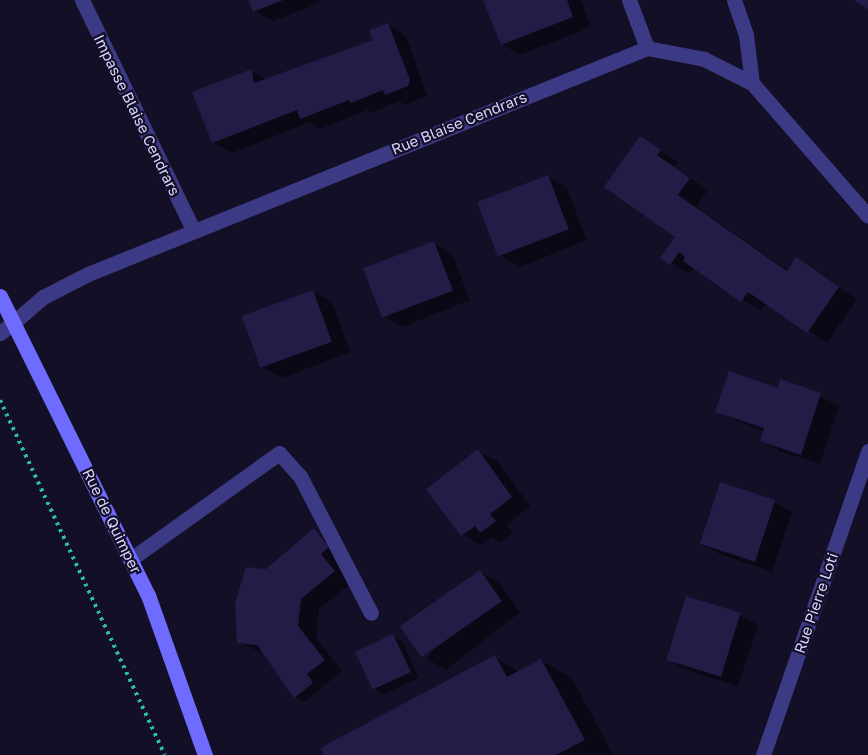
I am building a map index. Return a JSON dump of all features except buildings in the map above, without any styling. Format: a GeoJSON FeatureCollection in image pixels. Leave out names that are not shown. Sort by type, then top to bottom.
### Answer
{"type":"FeatureCollection","features":[{"type":"Feature","properties":{"kind":"main road","name":"Rue de Quimper"},"geometry":{"type":"LineString","coordinates":[[0,296],[148,595],[205,755]]}},
{"type":"Feature","properties":{"kind":"street","name":"Impasse Blaise Cendrars"},"geometry":{"type":"LineString","coordinates":[[81,0],[193,230]]}},
{"type":"Feature","properties":{"kind":"street"},"geometry":{"type":"LineString","coordinates":[[629,0],[647,48],[704,59],[752,83],[868,216]]}},
{"type":"Feature","properties":{"kind":"street"},"geometry":{"type":"LineString","coordinates":[[734,0],[746,35],[752,83]]}},
{"type":"Feature","properties":{"kind":"street","name":"Rue Blaise Cendrars"},"geometry":{"type":"LineString","coordinates":[[0,333],[43,297],[88,273],[647,48]]}},
{"type":"Feature","properties":{"kind":"street","name":"Rue Pierre Loti"},"geometry":{"type":"LineString","coordinates":[[763,755],[868,451]]}},
{"type":"Feature","properties":{"kind":"street"},"geometry":{"type":"LineString","coordinates":[[131,559],[279,453],[300,476],[371,613]]}},
{"type":"Feature","properties":{"kind":"path"},"geometry":{"type":"LineString","coordinates":[[0,400],[165,755]]}}]}
